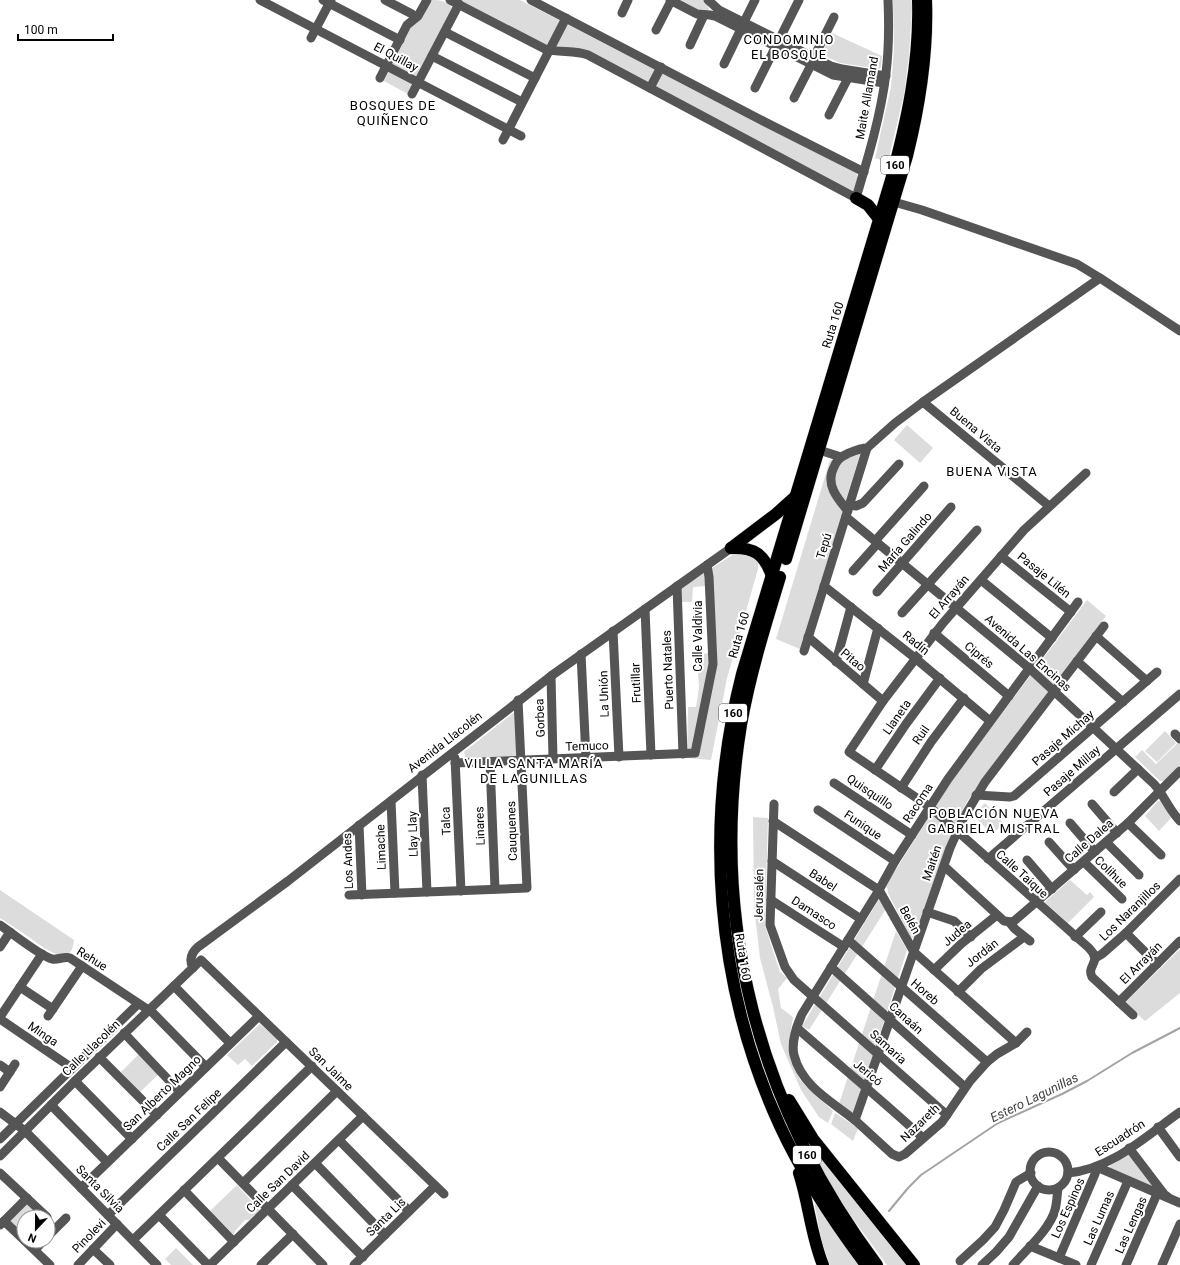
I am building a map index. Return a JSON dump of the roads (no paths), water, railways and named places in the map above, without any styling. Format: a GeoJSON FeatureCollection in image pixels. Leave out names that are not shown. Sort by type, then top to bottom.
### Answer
{"type":"FeatureCollection","features":[{"type":"Feature","properties":{"kind":"highway"},"geometry":{"type":"LineString","coordinates":[[908,0],[918,31]]}},
{"type":"Feature","properties":{"kind":"highway","name":"Ruta 160"},"geometry":{"type":"LineString","coordinates":[[866,1265],[825,1208],[805,1174],[771,1104],[753,1058],[735,990],[724,927],[720,855],[722,787],[731,724],[742,674],[898,154],[908,113],[914,76],[918,31],[918,0]]}},
{"type":"Feature","properties":{"kind":"highway","name":"Ruta 160"},"geometry":{"type":"LineString","coordinates":[[877,1265],[842,1216],[807,1154],[786,1110],[763,1047],[745,979],[735,911],[732,858],[732,802],[741,724],[755,661],[894,202],[908,150],[920,97],[925,52],[926,0]]}},
{"type":"Feature","properties":{"kind":"highway"},"geometry":{"type":"LineString","coordinates":[[856,198],[868,205],[879,219]]}},
{"type":"Feature","properties":{"kind":"highway"},"geometry":{"type":"LineString","coordinates":[[731,548],[776,514],[796,496]]}},
{"type":"Feature","properties":{"kind":"highway"},"geometry":{"type":"LineString","coordinates":[[731,548],[748,549],[757,553],[765,561],[772,576]]}},
{"type":"Feature","properties":{"kind":"highway"},"geometry":{"type":"LineString","coordinates":[[763,1047],[787,1096],[805,1127],[914,1265]]}},
{"type":"Feature","properties":{"kind":"highway"},"geometry":{"type":"LineString","coordinates":[[786,1137],[804,1191],[814,1237],[823,1265]]}},
{"type":"Feature","properties":{"kind":"street","name":"El Quillay"},"geometry":{"type":"LineString","coordinates":[[260,0],[314,33],[386,66],[521,136]]}},
{"type":"Feature","properties":{"kind":"street"},"geometry":{"type":"LineString","coordinates":[[385,0],[416,17]]}},
{"type":"Feature","properties":{"kind":"street"},"geometry":{"type":"LineString","coordinates":[[380,78],[407,25],[420,13],[427,0]]}},
{"type":"Feature","properties":{"kind":"street"},"geometry":{"type":"LineString","coordinates":[[531,0],[864,172]]}},
{"type":"Feature","properties":{"kind":"street"},"geometry":{"type":"LineString","coordinates":[[622,13],[628,0]]}},
{"type":"Feature","properties":{"kind":"street"},"geometry":{"type":"LineString","coordinates":[[656,30],[670,0],[697,14],[710,6]]}},
{"type":"Feature","properties":{"kind":"street"},"geometry":{"type":"LineString","coordinates":[[724,64],[755,0]]}},
{"type":"Feature","properties":{"kind":"street"},"geometry":{"type":"LineString","coordinates":[[755,88],[799,0]]}},
{"type":"Feature","properties":{"kind":"street","name":"Maite Allamand"},"geometry":{"type":"LineString","coordinates":[[856,198],[864,172],[885,80],[888,40],[888,0]]}},
{"type":"Feature","properties":{"kind":"street"},"geometry":{"type":"LineString","coordinates":[[314,33],[328,1],[400,40]]}},
{"type":"Feature","properties":{"kind":"street"},"geometry":{"type":"LineString","coordinates":[[412,94],[445,32],[455,2],[549,50],[582,53],[588,55],[856,198]]}},
{"type":"Feature","properties":{"kind":"street"},"geometry":{"type":"LineString","coordinates":[[710,6],[742,26],[813,61],[885,80]]}},
{"type":"Feature","properties":{"kind":"street"},"geometry":{"type":"LineString","coordinates":[[690,45],[710,6]]}},
{"type":"Feature","properties":{"kind":"street"},"geometry":{"type":"LineString","coordinates":[[794,98],[834,17]]}},
{"type":"Feature","properties":{"kind":"street"},"geometry":{"type":"LineString","coordinates":[[502,140],[566,18]]}},
{"type":"Feature","properties":{"kind":"street"},"geometry":{"type":"LineString","coordinates":[[445,32],[535,78]]}},
{"type":"Feature","properties":{"kind":"street"},"geometry":{"type":"LineString","coordinates":[[432,56],[522,102]]}},
{"type":"Feature","properties":{"kind":"street"},"geometry":{"type":"LineString","coordinates":[[813,61],[833,75],[848,78],[885,80]]}},
{"type":"Feature","properties":{"kind":"street"},"geometry":{"type":"LineString","coordinates":[[650,88],[661,67]]}},
{"type":"Feature","properties":{"kind":"street"},"geometry":{"type":"LineString","coordinates":[[829,115],[848,78]]}},
{"type":"Feature","properties":{"kind":"street"},"geometry":{"type":"LineString","coordinates":[[894,202],[1065,259],[1100,278],[1180,331]]}},
{"type":"Feature","properties":{"kind":"street"},"geometry":{"type":"LineString","coordinates":[[819,450],[841,456],[861,448],[867,448],[895,423],[923,402],[1100,278]]}},
{"type":"Feature","properties":{"kind":"street","name":"Buena Vista"},"geometry":{"type":"LineString","coordinates":[[923,402],[1050,506]]}},
{"type":"Feature","properties":{"kind":"street","name":"Tepú"},"geometry":{"type":"LineString","coordinates":[[804,651],[867,448]]}},
{"type":"Feature","properties":{"kind":"street","name":"Avenida Las Encinas"},"geometry":{"type":"LineString","coordinates":[[841,456],[833,469],[831,480],[836,497],[876,542],[1029,668],[1138,769],[1160,791],[1171,810],[1179,818]]}},
{"type":"Feature","properties":{"kind":"street"},"geometry":{"type":"LineString","coordinates":[[848,511],[863,503],[899,464]]}},
{"type":"Feature","properties":{"kind":"street","name":"El Arrayán"},"geometry":{"type":"LineString","coordinates":[[848,752],[882,701],[934,633],[1024,530],[1086,473]]}},
{"type":"Feature","properties":{"kind":"street"},"geometry":{"type":"LineString","coordinates":[[853,571],[924,486]]}},
{"type":"Feature","properties":{"kind":"street","name":"María Galindo"},"geometry":{"type":"LineString","coordinates":[[877,592],[950,508]]}},
{"type":"Feature","properties":{"kind":"street"},"geometry":{"type":"LineString","coordinates":[[902,613],[977,530]]}},
{"type":"Feature","properties":{"kind":"street","name":"Avenida Llacolén"},"geometry":{"type":"LineString","coordinates":[[193,968],[190,960],[195,949],[288,881],[518,700],[731,548]]}},
{"type":"Feature","properties":{"kind":"street","name":"Pasaje Lilén"},"geometry":{"type":"LineString","coordinates":[[1001,556],[1071,612]]}},
{"type":"Feature","properties":{"kind":"street","name":"Calle Valdivia"},"geometry":{"type":"LineString","coordinates":[[695,753],[713,664],[710,577],[708,565]]}},
{"type":"Feature","properties":{"kind":"street"},"geometry":{"type":"LineString","coordinates":[[981,580],[1052,638]]}},
{"type":"Feature","properties":{"kind":"street","name":"Puerto Natales"},"geometry":{"type":"LineString","coordinates":[[677,586],[683,754]]}},
{"type":"Feature","properties":{"kind":"street","name":"Radín"},"geometry":{"type":"LineString","coordinates":[[824,586],[940,678],[990,721]]}},
{"type":"Feature","properties":{"kind":"street","name":"Racoma"},"geometry":{"type":"LineString","coordinates":[[797,1028],[802,1014],[879,890],[895,861],[952,773],[1078,602]]}},
{"type":"Feature","properties":{"kind":"street"},"geometry":{"type":"LineString","coordinates":[[836,662],[851,607]]}},
{"type":"Feature","properties":{"kind":"street","name":"Frutillar"},"geometry":{"type":"LineString","coordinates":[[645,609],[651,755]]}},
{"type":"Feature","properties":{"kind":"street","name":"Maitén"},"geometry":{"type":"LineString","coordinates":[[855,1120],[957,831],[976,795],[1053,691],[1104,626]]}},
{"type":"Feature","properties":{"kind":"street"},"geometry":{"type":"LineString","coordinates":[[862,684],[878,628]]}},
{"type":"Feature","properties":{"kind":"street","name":"La Unión"},"geometry":{"type":"LineString","coordinates":[[613,631],[619,757]]}},
{"type":"Feature","properties":{"kind":"street","name":"Ciprés"},"geometry":{"type":"LineString","coordinates":[[934,633],[1009,696]]}},
{"type":"Feature","properties":{"kind":"street"},"geometry":{"type":"LineString","coordinates":[[1096,636],[1147,681]]}},
{"type":"Feature","properties":{"kind":"street","name":"Pitao"},"geometry":{"type":"LineString","coordinates":[[808,638],[882,701]]}},
{"type":"Feature","properties":{"kind":"street"},"geometry":{"type":"LineString","coordinates":[[581,654],[586,758]]}},
{"type":"Feature","properties":{"kind":"street"},"geometry":{"type":"LineString","coordinates":[[1077,661],[1123,702]]}},
{"type":"Feature","properties":{"kind":"street","name":"Pasaje Michay"},"geometry":{"type":"LineString","coordinates":[[976,795],[1014,796],[1157,672]]}},
{"type":"Feature","properties":{"kind":"street","name":"Gorbea"},"geometry":{"type":"LineString","coordinates":[[551,676],[553,759]]}},
{"type":"Feature","properties":{"kind":"street","name":"Llaneta"},"geometry":{"type":"LineString","coordinates":[[875,770],[906,724],[940,678]]}},
{"type":"Feature","properties":{"kind":"street","name":"Pasaje Millay"},"geometry":{"type":"LineString","coordinates":[[988,859],[1180,694]]}},
{"type":"Feature","properties":{"kind":"street","name":"Ruil"},"geometry":{"type":"LineString","coordinates":[[901,788],[931,742],[964,698]]}},
{"type":"Feature","properties":{"kind":"street","name":"Cauquenes"},"geometry":{"type":"LineString","coordinates":[[495,889],[527,888],[518,700]]}},
{"type":"Feature","properties":{"kind":"street","name":"Talca"},"geometry":{"type":"LineString","coordinates":[[453,752],[455,763],[461,891]]}},
{"type":"Feature","properties":{"kind":"street","name":"Calle Taique"},"geometry":{"type":"LineString","coordinates":[[848,752],[930,807],[1091,951],[1095,958]]}},
{"type":"Feature","properties":{"kind":"street","name":"Temuco"},"geometry":{"type":"LineString","coordinates":[[455,763],[695,753]]}},
{"type":"Feature","properties":{"kind":"street","name":"Linares"},"geometry":{"type":"LineString","coordinates":[[490,762],[495,889]]}},
{"type":"Feature","properties":{"kind":"street"},"geometry":{"type":"LineString","coordinates":[[1114,792],[1138,769]]}},
{"type":"Feature","properties":{"kind":"street","name":"Calle Dalea"},"geometry":{"type":"LineString","coordinates":[[1010,923],[1016,921],[1128,823],[1180,771]]}},
{"type":"Feature","properties":{"kind":"street","name":"Llay Llay"},"geometry":{"type":"LineString","coordinates":[[422,775],[427,892]]}},
{"type":"Feature","properties":{"kind":"street","name":"Quisquillo"},"geometry":{"type":"LineString","coordinates":[[834,783],[912,835]]}},
{"type":"Feature","properties":{"kind":"street","name":"Limache"},"geometry":{"type":"LineString","coordinates":[[391,800],[395,893]]}},
{"type":"Feature","properties":{"kind":"street","name":"Jerusalén"},"geometry":{"type":"LineString","coordinates":[[774,804],[770,924],[785,967],[791,977],[813,996]]}},
{"type":"Feature","properties":{"kind":"street"},"geometry":{"type":"LineString","coordinates":[[1092,804],[1116,833]]}},
{"type":"Feature","properties":{"kind":"street","name":"Funique"},"geometry":{"type":"LineString","coordinates":[[818,810],[895,861]]}},
{"type":"Feature","properties":{"kind":"street","name":"Belén"},"geometry":{"type":"LineString","coordinates":[[773,821],[879,890],[914,952],[1016,1043]]}},
{"type":"Feature","properties":{"kind":"street"},"geometry":{"type":"LineString","coordinates":[[1070,823],[1095,852]]}},
{"type":"Feature","properties":{"kind":"street"},"geometry":{"type":"LineString","coordinates":[[1128,823],[1160,856]]}},
{"type":"Feature","properties":{"kind":"street","name":"Los Andes"},"geometry":{"type":"LineString","coordinates":[[359,826],[362,895]]}},
{"type":"Feature","properties":{"kind":"street"},"geometry":{"type":"LineString","coordinates":[[1049,842],[1074,870]]}},
{"type":"Feature","properties":{"kind":"street"},"geometry":{"type":"LineString","coordinates":[[1106,842],[1139,875]]}},
{"type":"Feature","properties":{"kind":"street"},"geometry":{"type":"LineString","coordinates":[[1027,860],[1052,889]]}},
{"type":"Feature","properties":{"kind":"street","name":"Babel"},"geometry":{"type":"LineString","coordinates":[[772,861],[861,919]]}},
{"type":"Feature","properties":{"kind":"street","name":"Colihue"},"geometry":{"type":"LineString","coordinates":[[1084,862],[1122,899]]}},
{"type":"Feature","properties":{"kind":"street"},"geometry":{"type":"LineString","coordinates":[[944,866],[997,915],[1004,921],[1010,923]]}},
{"type":"Feature","properties":{"kind":"street","name":"Los Naranjillos"},"geometry":{"type":"LineString","coordinates":[[1095,958],[1102,954],[1126,933],[1180,879]]}},
{"type":"Feature","properties":{"kind":"street"},"geometry":{"type":"LineString","coordinates":[[349,895],[495,889]]}},
{"type":"Feature","properties":{"kind":"street","name":"Damasco"},"geometry":{"type":"LineString","coordinates":[[771,900],[846,943]]}},
{"type":"Feature","properties":{"kind":"street"},"geometry":{"type":"LineString","coordinates":[[928,912],[954,921],[971,937]]}},
{"type":"Feature","properties":{"kind":"street"},"geometry":{"type":"LineString","coordinates":[[1075,937],[1101,912]]}},
{"type":"Feature","properties":{"kind":"street","name":"Judea"},"geometry":{"type":"LineString","coordinates":[[934,970],[951,953],[997,915]]}},
{"type":"Feature","properties":{"kind":"street","name":"Jordán"},"geometry":{"type":"LineString","coordinates":[[958,992],[981,968],[1027,939],[1010,923]]}},
{"type":"Feature","properties":{"kind":"street","name":"Rehue"},"geometry":{"type":"LineString","coordinates":[[0,925],[42,954],[56,959],[69,957],[153,1013],[206,1067]]}},
{"type":"Feature","properties":{"kind":"street"},"geometry":{"type":"LineString","coordinates":[[0,947],[10,932]]}},
{"type":"Feature","properties":{"kind":"street"},"geometry":{"type":"LineString","coordinates":[[1126,933],[1157,964]]}},
{"type":"Feature","properties":{"kind":"street","name":"El Arrayán"},"geometry":{"type":"LineString","coordinates":[[1119,1002],[1180,941]]}},
{"type":"Feature","properties":{"kind":"street","name":"Horeb"},"geometry":{"type":"LineString","coordinates":[[846,943],[901,987],[987,1062]]}},
{"type":"Feature","properties":{"kind":"street"},"geometry":{"type":"LineString","coordinates":[[0,1018],[42,954]]}},
{"type":"Feature","properties":{"kind":"street"},"geometry":{"type":"LineString","coordinates":[[1095,958],[1090,968],[1091,975],[1134,1015]]}},
{"type":"Feature","properties":{"kind":"street","name":"Calle Llacolén"},"geometry":{"type":"LineString","coordinates":[[0,1156],[99,1057],[201,960]]}},
{"type":"Feature","properties":{"kind":"street","name":"San Jaime"},"geometry":{"type":"LineString","coordinates":[[201,960],[444,1194]]}},
{"type":"Feature","properties":{"kind":"street"},"geometry":{"type":"LineString","coordinates":[[20,987],[50,1012],[82,966]]}},
{"type":"Feature","properties":{"kind":"street","name":"Canaán"},"geometry":{"type":"LineString","coordinates":[[831,967],[965,1087]]}},
{"type":"Feature","properties":{"kind":"street"},"geometry":{"type":"LineString","coordinates":[[174,986],[230,1044]]}},
{"type":"Feature","properties":{"kind":"street","name":"Samaria"},"geometry":{"type":"LineString","coordinates":[[813,996],[947,1115]]}},
{"type":"Feature","properties":{"kind":"street","name":"Calle Llacolén"},"geometry":{"type":"LineString","coordinates":[[0,1139],[138,1004]]}},
{"type":"Feature","properties":{"kind":"street","name":"San Alberto Magno"},"geometry":{"type":"LineString","coordinates":[[81,1188],[259,1016]]}},
{"type":"Feature","properties":{"kind":"street","name":"Minga"},"geometry":{"type":"LineString","coordinates":[[0,1018],[72,1068]]}},
{"type":"Feature","properties":{"kind":"street","name":"Nazareth"},"geometry":{"type":"LineString","coordinates":[[797,1028],[793,1046],[794,1054],[802,1075],[817,1090],[855,1120],[892,1154],[897,1156],[905,1154],[938,1126],[965,1087],[987,1062],[997,1054],[1016,1043],[1027,1032]]}},
{"type":"Feature","properties":{"kind":"street","name":"Jericó"},"geometry":{"type":"LineString","coordinates":[[797,1028],[866,1088],[873,1092],[923,1138]]}},
{"type":"Feature","properties":{"kind":"street"},"geometry":{"type":"LineString","coordinates":[[124,1033],[180,1092]]}},
{"type":"Feature","properties":{"kind":"street","name":"Calle San Felipe"},"geometry":{"type":"LineString","coordinates":[[108,1215],[286,1042]]}},
{"type":"Feature","properties":{"kind":"street"},"geometry":{"type":"LineString","coordinates":[[99,1057],[157,1115]]}},
{"type":"Feature","properties":{"kind":"street"},"geometry":{"type":"LineString","coordinates":[[0,1065],[13,1068],[0,1087]]}},
{"type":"Feature","properties":{"kind":"street"},"geometry":{"type":"LineString","coordinates":[[133,1240],[312,1066]]}},
{"type":"Feature","properties":{"kind":"street"},"geometry":{"type":"LineString","coordinates":[[75,1081],[132,1139]]}},
{"type":"Feature","properties":{"kind":"street"},"geometry":{"type":"LineString","coordinates":[[243,1184],[337,1091]]}},
{"type":"Feature","properties":{"kind":"street"},"geometry":{"type":"LineString","coordinates":[[50,1105],[108,1162]]}},
{"type":"Feature","properties":{"kind":"street","name":"Santa Silvia"},"geometry":{"type":"LineString","coordinates":[[0,1112],[25,1131],[157,1265]]}},
{"type":"Feature","properties":{"kind":"street","name":"Escuadrón"},"geometry":{"type":"LineString","coordinates":[[1068,1173],[1082,1172],[1107,1162],[1180,1112]]}},
{"type":"Feature","properties":{"kind":"street","name":"Calle San David"},"geometry":{"type":"LineString","coordinates":[[209,1265],[363,1116]]}},
{"type":"Feature","properties":{"kind":"street"},"geometry":{"type":"LineString","coordinates":[[1158,1127],[1180,1157]]}},
{"type":"Feature","properties":{"kind":"street"},"geometry":{"type":"LineString","coordinates":[[338,1140],[409,1211]]}},
{"type":"Feature","properties":{"kind":"street"},"geometry":{"type":"LineString","coordinates":[[1129,1148],[1164,1194],[1171,1199]]}},
{"type":"Feature","properties":{"kind":"street"},"geometry":{"type":"LineString","coordinates":[[1051,1152],[1064,1159],[1067,1164],[1068,1173],[1065,1182],[1058,1188],[1048,1190],[1038,1186],[1034,1182],[1031,1173],[1032,1164],[1037,1157],[1051,1152]]}},
{"type":"Feature","properties":{"kind":"street"},"geometry":{"type":"LineString","coordinates":[[218,1158],[323,1265]]}},
{"type":"Feature","properties":{"kind":"street"},"geometry":{"type":"LineString","coordinates":[[316,1163],[385,1234]]}},
{"type":"Feature","properties":{"kind":"street"},"geometry":{"type":"LineString","coordinates":[[1097,1167],[1180,1203]]}},
{"type":"Feature","properties":{"kind":"street","name":"Los Espinos"},"geometry":{"type":"LineString","coordinates":[[1058,1257],[1097,1167]]}},
{"type":"Feature","properties":{"kind":"street"},"geometry":{"type":"LineString","coordinates":[[0,1173],[38,1209]]}},
{"type":"Feature","properties":{"kind":"street"},"geometry":{"type":"LineString","coordinates":[[960,1261],[995,1227],[1016,1182],[1031,1173]]}},
{"type":"Feature","properties":{"kind":"street","name":"Las Lumas"},"geometry":{"type":"LineString","coordinates":[[1091,1265],[1128,1181]]}},
{"type":"Feature","properties":{"kind":"street"},"geometry":{"type":"LineString","coordinates":[[292,1185],[363,1257]]}},
{"type":"Feature","properties":{"kind":"street","name":"Santa Lis"},"geometry":{"type":"LineString","coordinates":[[354,1265],[435,1186]]}},
{"type":"Feature","properties":{"kind":"street"},"geometry":{"type":"LineString","coordinates":[[982,1265],[1009,1237],[1038,1186]]}},
{"type":"Feature","properties":{"kind":"street"},"geometry":{"type":"LineString","coordinates":[[1013,1265],[1049,1223],[1054,1214],[1058,1188]]}},
{"type":"Feature","properties":{"kind":"street"},"geometry":{"type":"LineString","coordinates":[[184,1190],[234,1242]]}},
{"type":"Feature","properties":{"kind":"street","name":"Las Lengas"},"geometry":{"type":"LineString","coordinates":[[1126,1265],[1157,1194]]}},
{"type":"Feature","properties":{"kind":"street"},"geometry":{"type":"LineString","coordinates":[[16,1234],[2,1223],[27,1198]]}},
{"type":"Feature","properties":{"kind":"street"},"geometry":{"type":"LineString","coordinates":[[159,1215],[209,1265]]}},
{"type":"Feature","properties":{"kind":"street"},"geometry":{"type":"LineString","coordinates":[[57,1226],[66,1218]]}},
{"type":"Feature","properties":{"kind":"street","name":"Pinolevi"},"geometry":{"type":"LineString","coordinates":[[78,1265],[117,1224]]}},
{"type":"Feature","properties":{"kind":"street"},"geometry":{"type":"LineString","coordinates":[[1162,1265],[1180,1224]]}},
{"type":"Feature","properties":{"kind":"street"},"geometry":{"type":"LineString","coordinates":[[268,1263],[292,1234]]}},
{"type":"Feature","properties":{"kind":"street"},"geometry":{"type":"LineString","coordinates":[[1030,1246],[1076,1265]]}},
{"type":"Feature","properties":{"kind":"street"},"geometry":{"type":"LineString","coordinates":[[93,1249],[110,1265]]}},
{"type":"Feature","properties":{"kind":"street"},"geometry":{"type":"LineString","coordinates":[[35,1250],[50,1265]]}},
{"type":"Feature","properties":{"kind":"street"},"geometry":{"type":"LineString","coordinates":[[1052,1265],[1058,1257]]}},
{"type":"Feature","properties":{"kind":"waterway","name":"Estero Lagunillas"},"geometry":{"type":"LineString","coordinates":[[889,1211],[921,1175],[998,1123],[1087,1081],[1132,1053],[1180,1028]]}},
{"type":"Feature","properties":{"kind":"district","name":"CONDOMINIO EL BOSQUE"},"geometry":{"type":"Point","coordinates":[789,46]}},
{"type":"Feature","properties":{"kind":"district","name":"BOSQUES DE QUIÑENCO"},"geometry":{"type":"Point","coordinates":[393,112]}},
{"type":"Feature","properties":{"kind":"district","name":"BUENA VISTA"},"geometry":{"type":"Point","coordinates":[992,471]}},
{"type":"Feature","properties":{"kind":"district","name":"VILLA SANTA MARÍA DE LAGUNILLAS"},"geometry":{"type":"Point","coordinates":[534,770]}},
{"type":"Feature","properties":{"kind":"district","name":"POBLACIÓN NUEVA GABRIELA MISTRAL"},"geometry":{"type":"Point","coordinates":[994,820]}}]}
